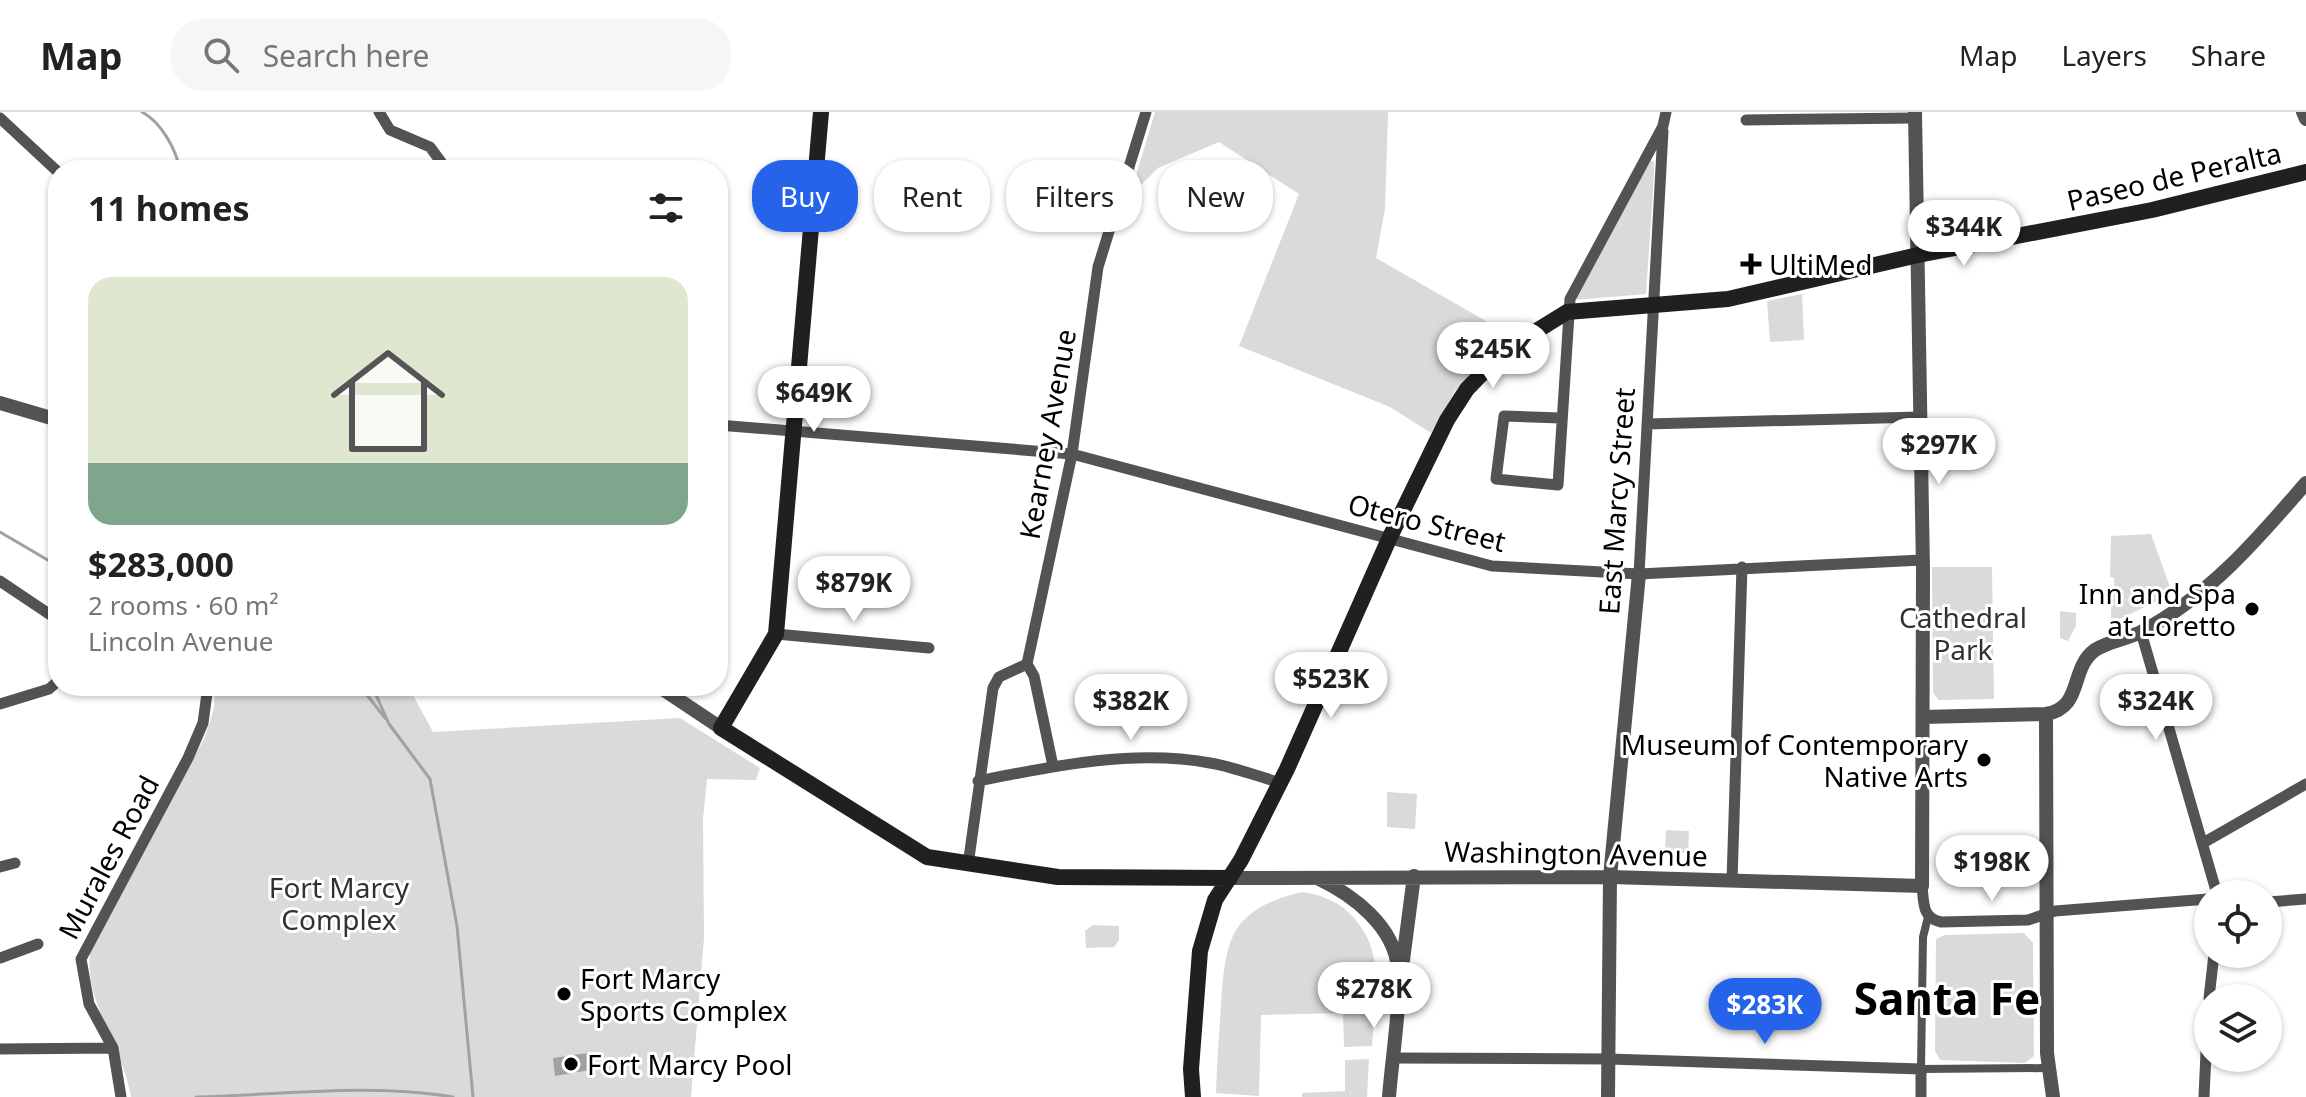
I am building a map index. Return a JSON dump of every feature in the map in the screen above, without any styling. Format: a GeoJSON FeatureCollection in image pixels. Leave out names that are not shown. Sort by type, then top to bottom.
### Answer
{"type":"FeatureCollection","features":[{"type":"Feature","properties":{"kind":"main road"},"geometry":{"type":"LineString","coordinates":[[821,112],[776,634],[721,728],[915,851],[968,865],[1058,877],[1230,878]]}},
{"type":"Feature","properties":{"kind":"main road","name":"Paseo de Peralta"},"geometry":{"type":"LineString","coordinates":[[1193,1097],[1191,1069],[1200,951],[1215,900],[1281,783],[1389,539],[1447,420],[1467,389],[1504,351],[1567,312],[1653,308],[1728,299],[1918,255],[2126,215],[2306,172]]}},
{"type":"Feature","properties":{"kind":"street"},"geometry":{"type":"LineString","coordinates":[[379,112],[390,130],[430,147],[440,160]]}},
{"type":"Feature","properties":{"kind":"street","name":"Kearney Avenue"},"geometry":{"type":"LineString","coordinates":[[1027,664],[1072,454],[1098,267],[1146,112]]}},
{"type":"Feature","properties":{"kind":"street"},"geometry":{"type":"LineString","coordinates":[[1561,418],[1504,416],[1496,479],[1558,485],[1570,299],[1663,126],[1666,112]]}},
{"type":"Feature","properties":{"kind":"street"},"geometry":{"type":"LineString","coordinates":[[2303,112],[2306,119]]}},
{"type":"Feature","properties":{"kind":"street"},"geometry":{"type":"LineString","coordinates":[[1746,120],[1915,115],[1922,560],[1922,886],[1928,917],[1923,937],[1921,1097]]}},
{"type":"Feature","properties":{"kind":"street"},"geometry":{"type":"LineString","coordinates":[[0,118],[48,163]]}},
{"type":"Feature","properties":{"kind":"street","name":"East Marcy Street"},"geometry":{"type":"LineString","coordinates":[[1608,1097],[1610,877],[1639,574],[1663,126]]}},
{"type":"Feature","properties":{"kind":"street"},"geometry":{"type":"LineString","coordinates":[[0,403],[48,417]]}},
{"type":"Feature","properties":{"kind":"street"},"geometry":{"type":"LineString","coordinates":[[1647,424],[1919,417]]}},
{"type":"Feature","properties":{"kind":"street","name":"Otero Street"},"geometry":{"type":"LineString","coordinates":[[728,426],[1072,454],[1492,566],[1639,574],[1922,560]]}},
{"type":"Feature","properties":{"kind":"street"},"geometry":{"type":"LineString","coordinates":[[1923,717],[2046,714],[2062,710],[2072,701],[2081,668],[2093,652],[2141,632],[2232,567],[2306,483]]}},
{"type":"Feature","properties":{"kind":"street"},"geometry":{"type":"LineString","coordinates":[[1732,881],[1742,567]]}},
{"type":"Feature","properties":{"kind":"street"},"geometry":{"type":"LineString","coordinates":[[0,581],[48,613]]}},
{"type":"Feature","properties":{"kind":"street"},"geometry":{"type":"LineString","coordinates":[[2141,632],[2213,880]]}},
{"type":"Feature","properties":{"kind":"street"},"geometry":{"type":"LineString","coordinates":[[776,634],[929,648]]}},
{"type":"Feature","properties":{"kind":"street"},"geometry":{"type":"LineString","coordinates":[[968,865],[993,688],[999,677],[1027,664],[1034,676],[1053,766]]}},
{"type":"Feature","properties":{"kind":"street"},"geometry":{"type":"LineString","coordinates":[[0,704],[48,689]]}},
{"type":"Feature","properties":{"kind":"street","name":"Murales Road"},"geometry":{"type":"LineString","coordinates":[[121,1097],[113,1048],[89,1004],[81,959],[188,758],[203,723],[207,696]]}},
{"type":"Feature","properties":{"kind":"street"},"geometry":{"type":"LineString","coordinates":[[673,696],[721,728]]}},
{"type":"Feature","properties":{"kind":"street"},"geometry":{"type":"LineString","coordinates":[[2046,714],[2049,1068],[2053,1097]]}},
{"type":"Feature","properties":{"kind":"street"},"geometry":{"type":"LineString","coordinates":[[978,781],[1053,766],[1133,759],[1185,760],[1281,783]]}},
{"type":"Feature","properties":{"kind":"street"},"geometry":{"type":"LineString","coordinates":[[2203,843],[2306,784]]}},
{"type":"Feature","properties":{"kind":"street"},"geometry":{"type":"LineString","coordinates":[[0,867],[15,863]]}},
{"type":"Feature","properties":{"kind":"street"},"geometry":{"type":"LineString","coordinates":[[1398,966],[1403,960],[1414,876]]}},
{"type":"Feature","properties":{"kind":"street"},"geometry":{"type":"LineString","coordinates":[[1315,877],[1348,894],[1368,911],[1384,934],[1398,966],[1389,1097]]}},
{"type":"Feature","properties":{"kind":"street","name":"Washington Avenue"},"geometry":{"type":"LineString","coordinates":[[1230,878],[1610,877],[1922,886]]}},
{"type":"Feature","properties":{"kind":"street"},"geometry":{"type":"LineString","coordinates":[[2282,901],[2306,899]]}},
{"type":"Feature","properties":{"kind":"street"},"geometry":{"type":"LineString","coordinates":[[1928,917],[1946,922],[2028,920],[2055,911],[2194,900]]}},
{"type":"Feature","properties":{"kind":"street"},"geometry":{"type":"LineString","coordinates":[[0,958],[38,944]]}},
{"type":"Feature","properties":{"kind":"street"},"geometry":{"type":"LineString","coordinates":[[0,1049],[113,1048]]}},
{"type":"Feature","properties":{"kind":"street"},"geometry":{"type":"LineString","coordinates":[[1392,1058],[1609,1059],[1921,1069],[2049,1068]]}},
{"type":"Feature","properties":{"kind":"street"},"geometry":{"type":"LineString","coordinates":[[2204,1097],[2205,1072]]}},
{"type":"Feature","properties":{"kind":"green space"},"geometry":{"type":"Polygon","coordinates":[[[1155,112],[1388,112],[1385,209],[1376,258],[1512,336],[1484,358],[1455,391],[1431,433],[1390,407],[1239,346],[1299,194],[1273,177],[1273,160],[1247,160],[1219,142],[1177,160],[1158,160],[1158,168],[1142,184],[1141,160],[1155,112]]]}},
{"type":"Feature","properties":{"kind":"green space"},"geometry":{"type":"Polygon","coordinates":[[[1650,161],[1654,161],[1654,176],[1646,294],[1574,300],[1650,161]]]}},
{"type":"Feature","properties":{"kind":"green space"},"geometry":{"type":"Polygon","coordinates":[[[1802,294],[1804,340],[1770,342],[1767,301],[1802,294]]]}},
{"type":"Feature","properties":{"kind":"green space"},"geometry":{"type":"Polygon","coordinates":[[[2151,534],[2171,590],[2168,596],[2111,623],[2114,578],[2110,577],[2111,536],[2151,534]]]}},
{"type":"Feature","properties":{"kind":"green space","name":"Cathedral Park"},"geometry":{"type":"Polygon","coordinates":[[[1932,567],[1992,567],[1994,699],[1939,700],[1933,693],[1932,567]]]}},
{"type":"Feature","properties":{"kind":"green space"},"geometry":{"type":"Polygon","coordinates":[[[2060,611],[2076,613],[2076,626],[2068,641],[2060,638],[2060,611]]]}},
{"type":"Feature","properties":{"kind":"green space","name":"Fort Marcy Complex"},"geometry":{"type":"Polygon","coordinates":[[[215,696],[413,696],[433,732],[680,718],[760,768],[756,780],[707,779],[703,819],[704,938],[691,1097],[131,1097],[127,1078],[97,1004],[90,966],[91,947],[205,737],[215,696]]]}},
{"type":"Feature","properties":{"kind":"green space"},"geometry":{"type":"Polygon","coordinates":[[[1387,792],[1417,794],[1415,829],[1387,827],[1387,792]]]}},
{"type":"Feature","properties":{"kind":"green space"},"geometry":{"type":"Polygon","coordinates":[[[1666,830],[1689,831],[1688,853],[1665,853],[1666,830]]]}},
{"type":"Feature","properties":{"kind":"green space"},"geometry":{"type":"Polygon","coordinates":[[[1302,892],[1326,898],[1342,907],[1360,925],[1369,941],[1376,974],[1372,1046],[1344,1047],[1343,1013],[1261,1015],[1259,1096],[1216,1093],[1223,983],[1229,945],[1246,918],[1278,899],[1302,892]]]}},
{"type":"Feature","properties":{"kind":"green space"},"geometry":{"type":"Polygon","coordinates":[[[1093,925],[1119,926],[1119,940],[1114,947],[1086,948],[1085,931],[1093,925]]]}},
{"type":"Feature","properties":{"kind":"green space"},"geometry":{"type":"Polygon","coordinates":[[[2024,933],[2033,943],[2034,1056],[2025,1063],[1940,1060],[1935,1051],[1936,939],[1945,935],[2024,933]]]}},
{"type":"Feature","properties":{"kind":"green space"},"geometry":{"type":"Polygon","coordinates":[[[1369,1059],[1367,1097],[1302,1097],[1302,1093],[1345,1091],[1345,1060],[1369,1059]]]}},
{"type":"Feature","properties":{"kind":"shaded area","name":"Fort Marcy Pool"},"geometry":{"type":"Polygon","coordinates":[[[588,1053],[590,1070],[555,1076],[553,1058],[588,1053]]]}},
{"type":"Feature","properties":{"kind":"waterway"},"geometry":{"type":"LineString","coordinates":[[142,112],[167,137],[177,160]]}},
{"type":"Feature","properties":{"kind":"waterway"},"geometry":{"type":"LineString","coordinates":[[0,532],[48,560]]}},
{"type":"Feature","properties":{"kind":"waterway"},"geometry":{"type":"LineString","coordinates":[[368,696],[385,718]]}},
{"type":"Feature","properties":{"kind":"waterway"},"geometry":{"type":"LineString","coordinates":[[376,696],[389,724],[430,779],[457,926],[473,1097]]}},
{"type":"Feature","properties":{"kind":"waterway"},"geometry":{"type":"LineString","coordinates":[[196,1097],[357,1090],[453,1097]]}},
{"type":"Feature","properties":{"kind":"place","name":"UltiMed"},"geometry":{"type":"Point","coordinates":[1751,264]}},
{"type":"Feature","properties":{"kind":"place","name":"Inn and Spa at Loretto"},"geometry":{"type":"Point","coordinates":[2252,609]}},
{"type":"Feature","properties":{"kind":"place","name":"Museum of Contemporary Native Arts"},"geometry":{"type":"Point","coordinates":[1984,760]}},
{"type":"Feature","properties":{"kind":"place","name":"Fort Marcy Sports Complex"},"geometry":{"type":"Point","coordinates":[564,994]}},
{"type":"Feature","properties":{"kind":"place","name":"Fort Marcy Pool"},"geometry":{"type":"Point","coordinates":[571,1064]}},
{"type":"Feature","properties":{"kind":"district","name":"Santa Fe"},"geometry":{"type":"Point","coordinates":[1947,998]}}]}
